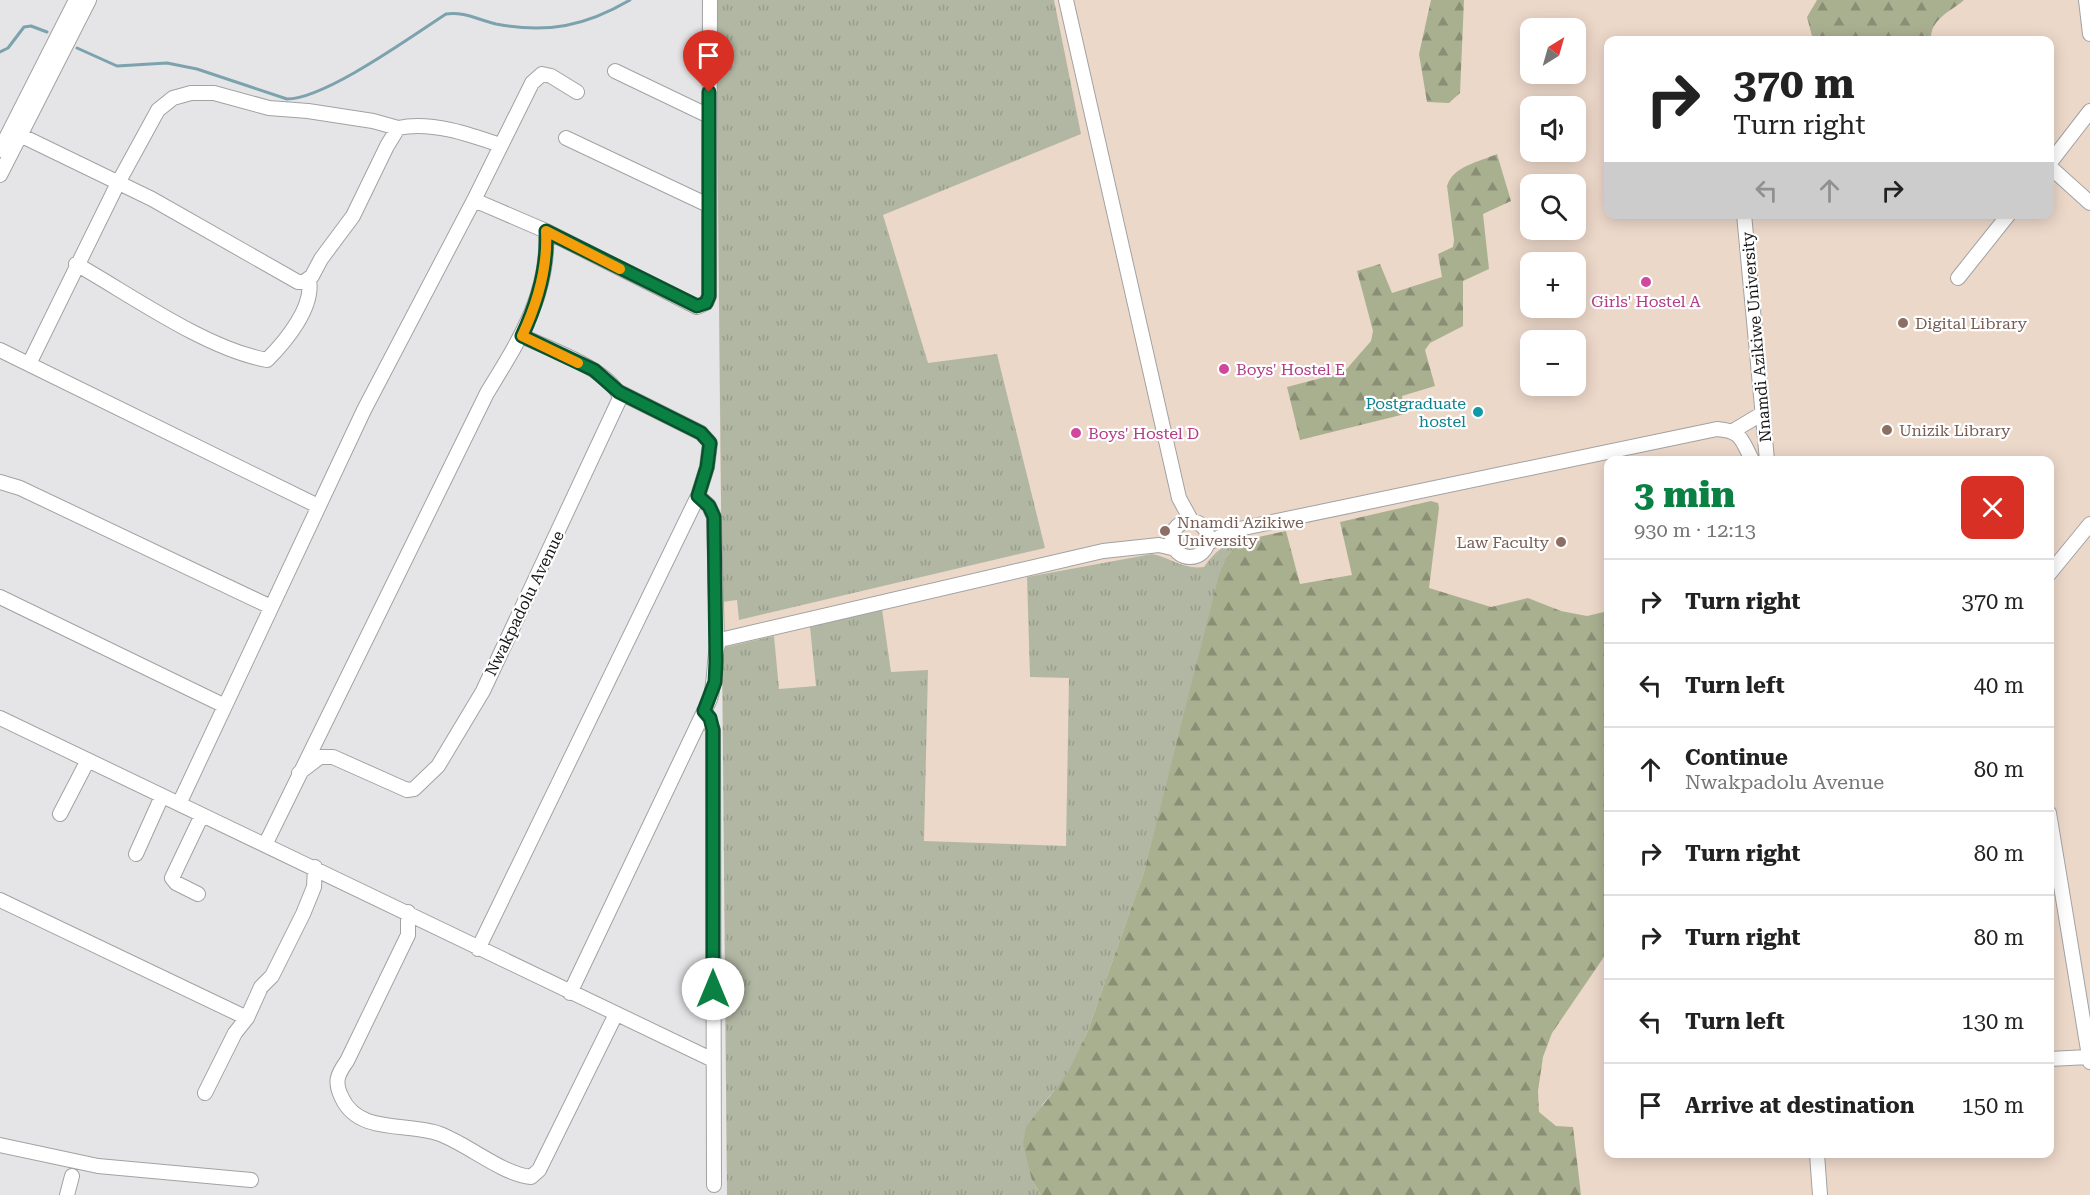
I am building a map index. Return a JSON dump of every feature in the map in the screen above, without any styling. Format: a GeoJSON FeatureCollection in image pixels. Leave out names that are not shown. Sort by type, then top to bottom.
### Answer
{"type":"FeatureCollection","features":[{"type":"Feature","properties":{"kind":"street"},"geometry":{"type":"LineString","coordinates":[[0,150],[75,0]]}},
{"type":"Feature","properties":{"kind":"street"},"geometry":{"type":"LineString","coordinates":[[0,175],[89,0]]}},
{"type":"Feature","properties":{"kind":"street"},"geometry":{"type":"LineString","coordinates":[[474,200],[546,231],[697,306],[706,303],[709,296],[710,0]]}},
{"type":"Feature","properties":{"kind":"street"},"geometry":{"type":"LineString","coordinates":[[1066,0],[1179,498],[1191,520],[1205,528],[1234,530]]}},
{"type":"Feature","properties":{"kind":"street"},"geometry":{"type":"LineString","coordinates":[[2086,0],[2090,34]]}},
{"type":"Feature","properties":{"kind":"street"},"geometry":{"type":"LineString","coordinates":[[615,71],[709,116]]}},
{"type":"Feature","properties":{"kind":"street"},"geometry":{"type":"LineString","coordinates":[[179,804],[364,410],[536,77],[542,74],[551,76],[577,92]]}},
{"type":"Feature","properties":{"kind":"street"},"geometry":{"type":"LineString","coordinates":[[29,364],[76,264],[118,183],[158,110],[173,98],[191,93],[214,93],[269,108],[330,114],[398,128],[426,126],[471,135],[500,145]]}},
{"type":"Feature","properties":{"kind":"street"},"geometry":{"type":"LineString","coordinates":[[2054,158],[2090,111]]}},
{"type":"Feature","properties":{"kind":"street"},"geometry":{"type":"LineString","coordinates":[[76,264],[218,343],[251,357],[267,360],[283,342],[307,306],[311,296],[309,280],[321,259],[353,216],[398,128]]}},
{"type":"Feature","properties":{"kind":"street"},"geometry":{"type":"LineString","coordinates":[[20,135],[221,237],[298,282],[309,280]]}},
{"type":"Feature","properties":{"kind":"street"},"geometry":{"type":"LineString","coordinates":[[566,138],[708,205]]}},
{"type":"Feature","properties":{"kind":"street"},"geometry":{"type":"LineString","coordinates":[[2054,170],[2090,203]]}},
{"type":"Feature","properties":{"kind":"street","name":"Nnamdi Azikiwe University"},"geometry":{"type":"LineString","coordinates":[[1744,219],[1767,456]]}},
{"type":"Feature","properties":{"kind":"street"},"geometry":{"type":"LineString","coordinates":[[1958,278],[2005,219]]}},
{"type":"Feature","properties":{"kind":"street"},"geometry":{"type":"LineString","coordinates":[[265,845],[487,393],[522,336],[537,303],[547,245],[546,231]]}},
{"type":"Feature","properties":{"kind":"street"},"geometry":{"type":"LineString","coordinates":[[478,949],[698,496],[707,467],[710,443],[701,433],[619,392],[594,370],[522,336]]}},
{"type":"Feature","properties":{"kind":"street"},"geometry":{"type":"LineString","coordinates":[[0,350],[318,506]]}},
{"type":"Feature","properties":{"kind":"street","name":"Nwakpadolu Avenue"},"geometry":{"type":"LineString","coordinates":[[299,773],[320,757],[333,757],[407,790],[414,789],[438,766],[483,691],[514,621],[618,408],[619,392]]}},
{"type":"Feature","properties":{"kind":"street"},"geometry":{"type":"LineString","coordinates":[[1733,431],[1763,413]]}},
{"type":"Feature","properties":{"kind":"street"},"geometry":{"type":"LineString","coordinates":[[717,646],[725,637],[1103,551],[1159,544],[1176,549],[1190,557],[1204,550],[1208,543],[1234,530],[1717,429],[1733,431],[1739,435],[1750,456]]}},
{"type":"Feature","properties":{"kind":"street"},"geometry":{"type":"LineString","coordinates":[[0,482],[20,488],[271,607]]}},
{"type":"Feature","properties":{"kind":"street"},"geometry":{"type":"LineString","coordinates":[[570,993],[704,711],[715,682],[717,646],[714,517],[709,506],[698,496]]}},
{"type":"Feature","properties":{"kind":"street"},"geometry":{"type":"LineString","coordinates":[[1176,549],[1174,530],[1179,498]]}},
{"type":"Feature","properties":{"kind":"street"},"geometry":{"type":"LineString","coordinates":[[1159,544],[1174,530],[1191,520]]}},
{"type":"Feature","properties":{"kind":"street"},"geometry":{"type":"LineString","coordinates":[[2054,568],[2090,524]]}},
{"type":"Feature","properties":{"kind":"street"},"geometry":{"type":"LineString","coordinates":[[1205,528],[1208,543]]}},
{"type":"Feature","properties":{"kind":"street"},"geometry":{"type":"LineString","coordinates":[[0,597],[225,705]]}},
{"type":"Feature","properties":{"kind":"street"},"geometry":{"type":"LineString","coordinates":[[704,711],[710,718],[713,730],[714,1185]]}},
{"type":"Feature","properties":{"kind":"street"},"geometry":{"type":"LineString","coordinates":[[0,717],[712,1060]]}},
{"type":"Feature","properties":{"kind":"street"},"geometry":{"type":"LineString","coordinates":[[60,814],[87,760]]}},
{"type":"Feature","properties":{"kind":"street"},"geometry":{"type":"LineString","coordinates":[[136,854],[162,796]]}},
{"type":"Feature","properties":{"kind":"street"},"geometry":{"type":"LineString","coordinates":[[198,894],[176,883],[172,878],[202,815]]}},
{"type":"Feature","properties":{"kind":"street"},"geometry":{"type":"LineString","coordinates":[[2054,843],[2090,1059],[2054,1059]]}},
{"type":"Feature","properties":{"kind":"street"},"geometry":{"type":"LineString","coordinates":[[205,1093],[235,1033],[247,1018],[261,987],[272,976],[303,915],[314,887],[315,867]]}},
{"type":"Feature","properties":{"kind":"street"},"geometry":{"type":"LineString","coordinates":[[0,900],[247,1018]]}},
{"type":"Feature","properties":{"kind":"street"},"geometry":{"type":"LineString","coordinates":[[408,912],[408,935],[351,1052],[336,1077],[337,1088],[344,1102],[353,1113],[368,1121],[440,1134],[512,1172],[531,1178],[539,1170],[616,1014]]}},
{"type":"Feature","properties":{"kind":"street"},"geometry":{"type":"LineString","coordinates":[[0,1145],[98,1166],[251,1180]]}},
{"type":"Feature","properties":{"kind":"street"},"geometry":{"type":"LineString","coordinates":[[1817,1158],[1820,1195]]}},
{"type":"Feature","properties":{"kind":"street"},"geometry":{"type":"LineString","coordinates":[[67,1195],[72,1176]]}},
{"type":"Feature","properties":{"kind":"shaded area","name":"Nnamdi Azikiwe University"},"geometry":{"type":"Polygon","coordinates":[[[716,0],[2090,0],[2090,1195],[727,1195],[716,0]]]}},
{"type":"Feature","properties":{"kind":"green space"},"geometry":{"type":"Polygon","coordinates":[[[716,0],[1054,0],[1081,134],[883,215],[928,363],[997,354],[1045,548],[739,620],[737,600],[722,602],[716,0]]]}},
{"type":"Feature","properties":{"kind":"green space"},"geometry":{"type":"Polygon","coordinates":[[[1431,0],[1464,0],[1460,93],[1449,103],[1427,102],[1419,54],[1431,0]]]}},
{"type":"Feature","properties":{"kind":"green space"},"geometry":{"type":"Polygon","coordinates":[[[1817,0],[1964,0],[1937,21],[1932,36],[1812,36],[1807,17],[1817,0]]]}},
{"type":"Feature","properties":{"kind":"green space"},"geometry":{"type":"Polygon","coordinates":[[[1497,154],[1511,201],[1483,214],[1489,269],[1463,281],[1463,326],[1430,343],[1425,350],[1435,386],[1402,396],[1405,414],[1300,440],[1287,387],[1344,372],[1371,341],[1373,331],[1357,271],[1380,264],[1392,293],[1442,277],[1438,254],[1453,247],[1454,240],[1447,186],[1450,179],[1461,169],[1497,154]]]}},
{"type":"Feature","properties":{"kind":"green space"},"geometry":{"type":"Polygon","coordinates":[[[1431,501],[1438,503],[1429,588],[1491,607],[1528,598],[1561,611],[1587,616],[1604,612],[1604,957],[1552,1033],[1543,1057],[1538,1091],[1539,1112],[1556,1126],[1573,1127],[1581,1195],[1041,1195],[1032,1180],[1023,1144],[1026,1127],[1067,1074],[1087,1033],[1144,872],[1219,575],[1227,556],[1241,541],[1286,531],[1300,584],[1352,575],[1340,522],[1431,501]]]}},
{"type":"Feature","properties":{"kind":"green space"},"geometry":{"type":"Polygon","coordinates":[[[1241,541],[1227,556],[1144,872],[1087,1033],[1068,1074],[1042,1105],[1032,1180],[1041,1195],[727,1195],[722,648],[774,636],[779,689],[816,686],[810,627],[882,609],[891,672],[928,670],[924,841],[1066,846],[1069,678],[1030,677],[1027,577],[1152,554],[1190,567],[1204,567],[1219,550],[1241,541]]]}},
{"type":"Feature","properties":{"kind":"waterway"},"geometry":{"type":"LineString","coordinates":[[77,48],[117,66],[167,63],[197,69],[287,99],[323,89],[345,78],[391,51],[446,14],[465,15],[515,27],[549,28],[582,22],[630,0]]}},
{"type":"Feature","properties":{"kind":"waterway"},"geometry":{"type":"LineString","coordinates":[[0,52],[8,48],[24,27],[31,26],[47,32]]}},
{"type":"Feature","properties":{"kind":"slow traffic"},"geometry":{"type":"LineString","coordinates":[[578,363],[522,336],[537,303],[547,245],[546,231],[620,269]]}},
{"type":"Feature","properties":{"kind":"place","name":"Girls' Hostel A"},"geometry":{"type":"Point","coordinates":[1646,282]}},
{"type":"Feature","properties":{"kind":"place","name":"Digital Library"},"geometry":{"type":"Point","coordinates":[1903,323]}},
{"type":"Feature","properties":{"kind":"place","name":"Boys' Hostel E"},"geometry":{"type":"Point","coordinates":[1224,369]}},
{"type":"Feature","properties":{"kind":"place","name":"Postgraduate hostel"},"geometry":{"type":"Point","coordinates":[1478,412]}},
{"type":"Feature","properties":{"kind":"place","name":"Unizik Library"},"geometry":{"type":"Point","coordinates":[1887,430]}},
{"type":"Feature","properties":{"kind":"place","name":"Boys' Hostel D"},"geometry":{"type":"Point","coordinates":[1076,433]}},
{"type":"Feature","properties":{"kind":"place","name":"Nnamdi Azikiwe University"},"geometry":{"type":"Point","coordinates":[1165,531]}},
{"type":"Feature","properties":{"kind":"place","name":"Law Faculty"},"geometry":{"type":"Point","coordinates":[1561,542]}},
{"type":"Feature","properties":{"kind":"route"},"geometry":{"type":"LineString","coordinates":[[709,92],[709,296],[706,303],[697,306],[546,231],[547,245],[537,303],[522,336],[594,370],[619,392],[701,433],[710,443],[707,467],[698,496],[709,506],[714,517],[717,646],[715,682],[704,711],[710,718],[713,730],[713,989]]}}]}
